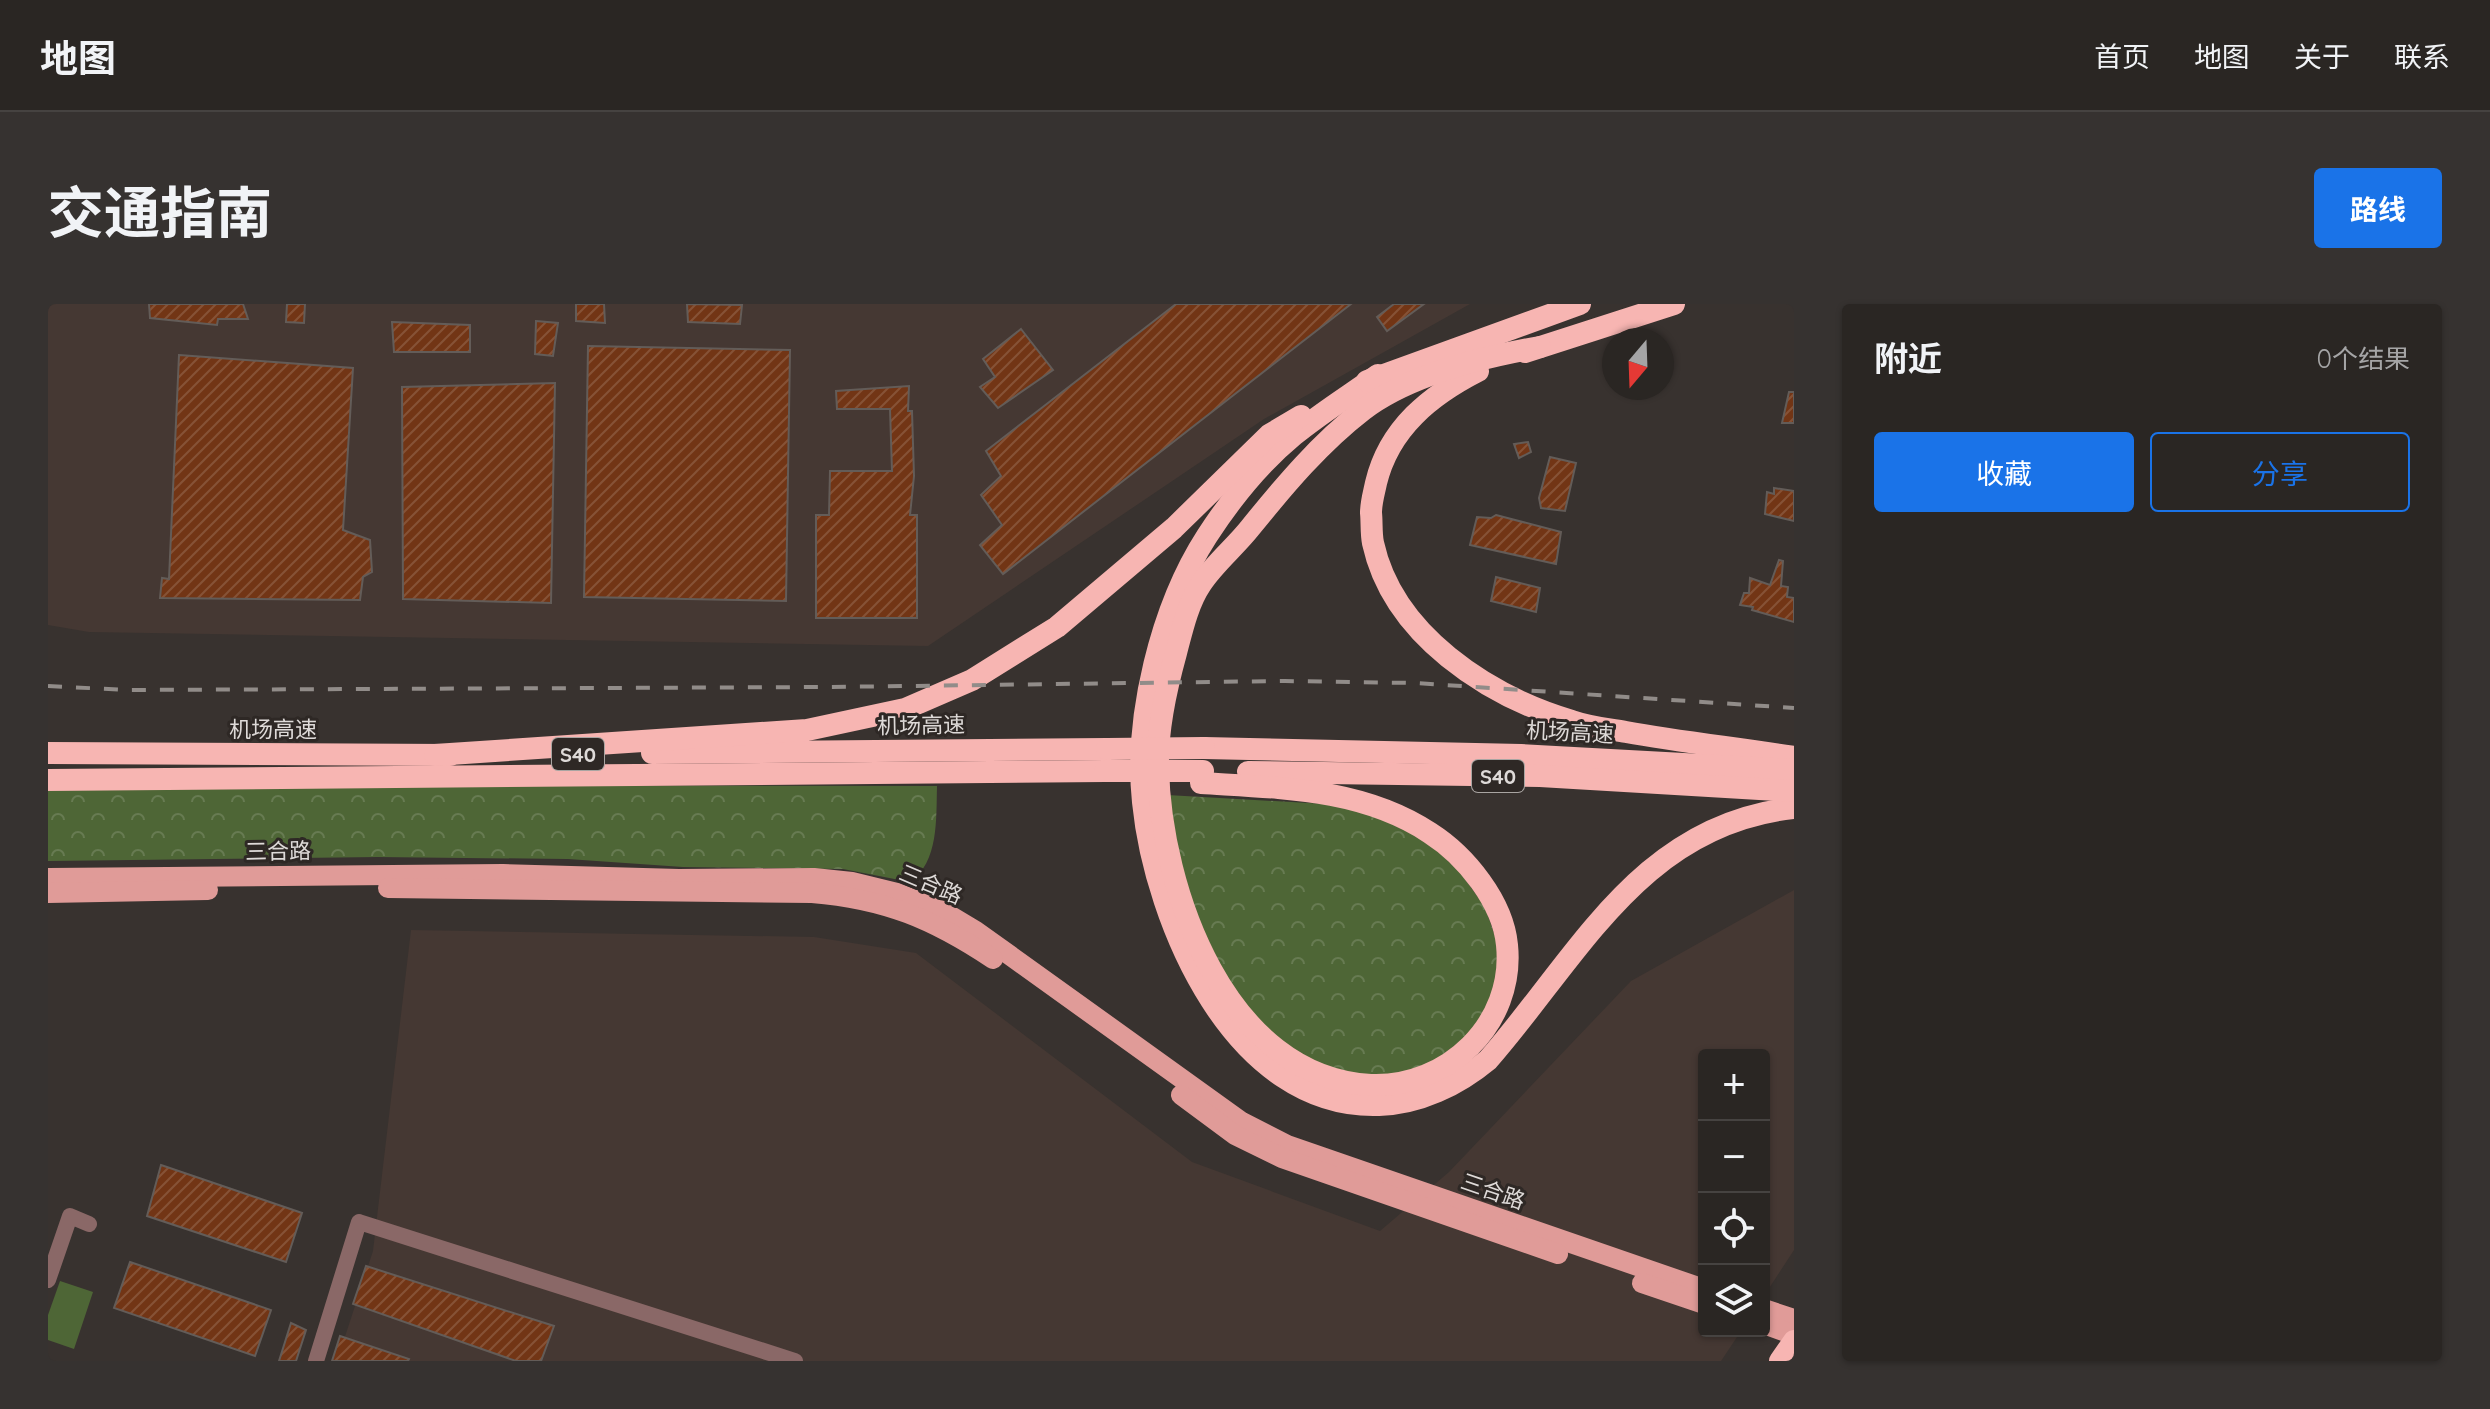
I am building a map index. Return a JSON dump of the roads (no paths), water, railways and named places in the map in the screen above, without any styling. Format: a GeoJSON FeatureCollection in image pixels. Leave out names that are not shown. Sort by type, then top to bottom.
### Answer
{"type":"FeatureCollection","features":[{"type":"Feature","properties":{"kind":"highway"},"geometry":{"type":"LineString","coordinates":[[435,755],[807,730],[905,709],[972,680],[1057,627],[1174,528],[1269,435],[1378,375],[1580,304]]}},
{"type":"Feature","properties":{"kind":"highway"},"geometry":{"type":"LineString","coordinates":[[1674,304],[1491,364],[1429,400],[1394,439],[1380,465],[1371,505],[1373,542],[1385,577],[1401,607],[1422,632],[1481,681],[1532,707],[1587,725],[1794,757]]}},
{"type":"Feature","properties":{"kind":"highway"},"geometry":{"type":"LineString","coordinates":[[1202,777],[1350,798],[1389,811],[1432,834],[1464,862],[1484,887],[1499,916],[1507,941],[1505,985],[1499,1005],[1471,1047],[1454,1061],[1411,1082],[1359,1084],[1316,1074],[1290,1060],[1246,1021],[1198,943],[1179,895],[1166,840],[1160,796],[1160,731],[1176,650],[1201,583],[1233,550],[1295,473],[1365,408],[1420,379],[1495,355],[1540,347]]}},
{"type":"Feature","properties":{"kind":"highway"},"geometry":{"type":"LineString","coordinates":[[1378,375],[1295,435],[1259,469],[1227,508],[1206,538],[1185,578],[1151,676],[1144,716],[1142,800],[1156,879],[1174,928],[1196,974],[1218,1011],[1241,1039],[1287,1079],[1345,1103],[1393,1105],[1442,1089],[1471,1074],[1488,1060],[1596,925],[1647,870],[1695,839],[1722,827],[1751,816],[1794,808]]}},
{"type":"Feature","properties":{"kind":"highway","name":"机场高速"},"geometry":{"type":"LineString","coordinates":[[48,780],[326,779],[1106,760],[1204,748],[1521,755],[1794,770]]}},
{"type":"Feature","properties":{"kind":"highway","name":"机场高速"},"geometry":{"type":"LineString","coordinates":[[48,753],[1106,760],[1202,777],[1540,776],[1794,791]]}},
{"type":"Feature","properties":{"kind":"highway"},"geometry":{"type":"LineString","coordinates":[[1780,1361],[1794,1341]]}},
{"type":"Feature","properties":{"kind":"main road","name":"三合路"},"geometry":{"type":"LineString","coordinates":[[48,878],[503,874],[679,879],[814,878],[852,882],[897,893],[941,910],[976,931],[1242,1122],[1287,1145],[1698,1287]]}},
{"type":"Feature","properties":{"kind":"main road","name":"三合路"},"geometry":{"type":"LineString","coordinates":[[48,893],[314,887],[849,896],[936,923],[960,937],[1015,973],[1235,1135],[1282,1158],[1698,1302]]}},
{"type":"Feature","properties":{"kind":"main road"},"geometry":{"type":"LineString","coordinates":[[1770,1311],[1794,1319]]}},
{"type":"Feature","properties":{"kind":"main road"},"geometry":{"type":"LineString","coordinates":[[1770,1326],[1794,1335]]}},
{"type":"Feature","properties":{"kind":"street"},"geometry":{"type":"LineString","coordinates":[[48,1280],[51,1262],[70,1216],[89,1224]]}},
{"type":"Feature","properties":{"kind":"street"},"geometry":{"type":"LineString","coordinates":[[316,1361],[359,1222],[787,1358]]}},
{"type":"Feature","properties":{"kind":"railway"},"geometry":{"type":"LineString","coordinates":[[48,686],[127,690],[831,687],[1285,681],[1415,683],[1794,708]]}}]}
